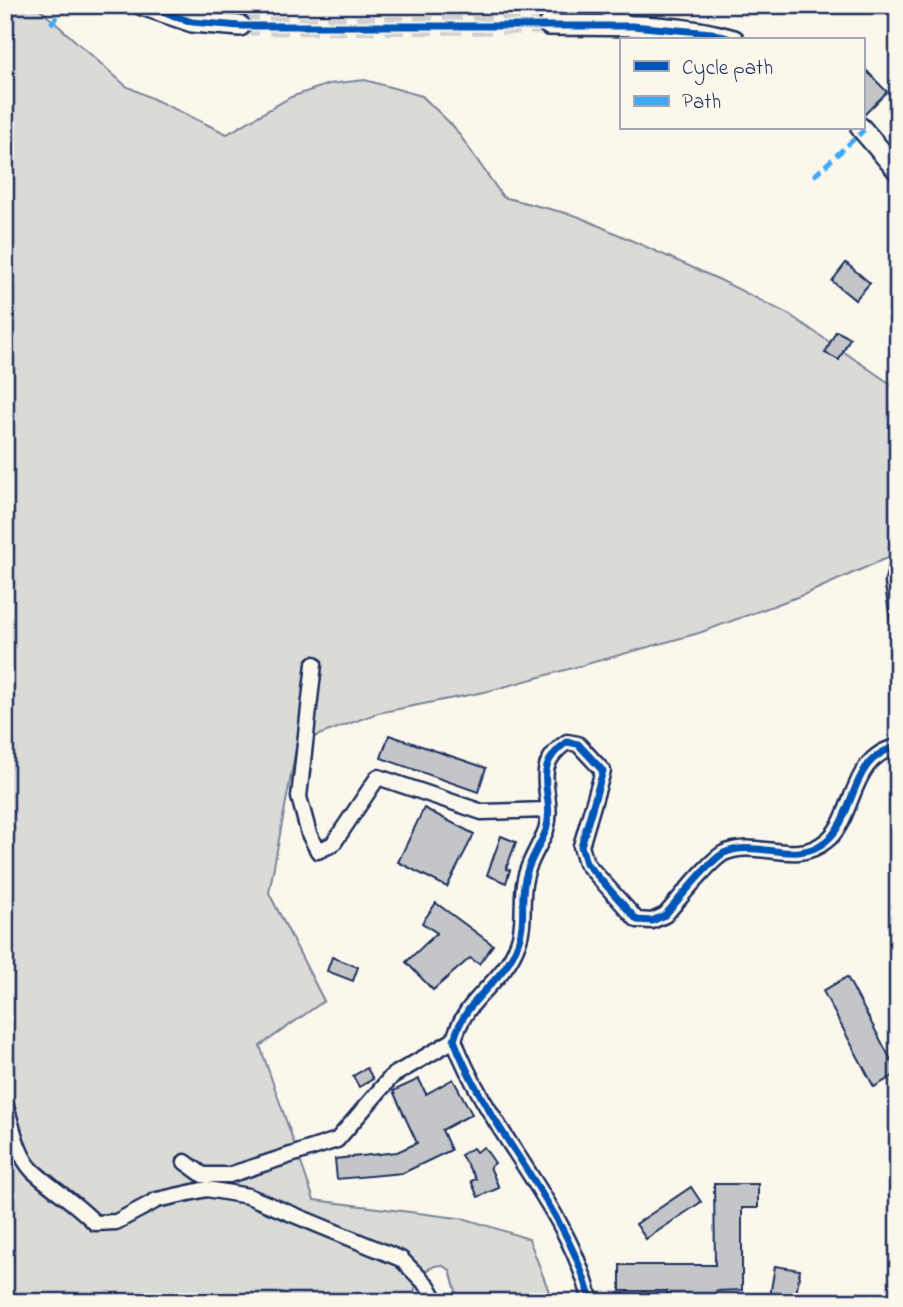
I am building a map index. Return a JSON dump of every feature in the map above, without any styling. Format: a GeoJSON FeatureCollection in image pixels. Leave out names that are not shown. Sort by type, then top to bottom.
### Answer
{"type":"FeatureCollection","features":[{"type":"Feature","properties":{"kind":"street"},"geometry":{"type":"LineString","coordinates":[[142,5],[192,22],[240,26]]}},
{"type":"Feature","properties":{"kind":"street"},"geometry":{"type":"LineString","coordinates":[[192,22],[214,5]]}},
{"type":"Feature","properties":{"kind":"street"},"geometry":{"type":"LineString","coordinates":[[600,5],[632,26]]}},
{"type":"Feature","properties":{"kind":"street"},"geometry":{"type":"LineString","coordinates":[[549,25],[632,26],[712,33],[728,38]]}},
{"type":"Feature","properties":{"kind":"street"},"geometry":{"type":"LineString","coordinates":[[863,130],[898,171]]}},
{"type":"Feature","properties":{"kind":"street"},"geometry":{"type":"LineString","coordinates":[[898,563],[894,582],[898,617]]}},
{"type":"Feature","properties":{"kind":"street"},"geometry":{"type":"LineString","coordinates":[[314,664],[299,797],[309,834],[318,851],[333,844],[379,777],[482,812],[547,810]]}},
{"type":"Feature","properties":{"kind":"street"},"geometry":{"type":"LineString","coordinates":[[591,1302],[573,1245],[492,1121],[454,1040],[458,1022],[470,1003],[494,982],[518,944],[525,878],[547,827],[546,767],[550,754],[567,742],[578,744],[603,771],[581,846],[586,863],[637,920],[652,921],[665,915],[721,854],[739,849],[807,853],[829,840],[856,781],[872,762],[890,748],[898,747]]}},
{"type":"Feature","properties":{"kind":"street"},"geometry":{"type":"LineString","coordinates":[[185,1162],[203,1175],[229,1175],[337,1140],[392,1076],[454,1040]]}},
{"type":"Feature","properties":{"kind":"street"},"geometry":{"type":"LineString","coordinates":[[5,1104],[18,1146],[32,1169],[64,1193],[95,1223],[116,1222],[157,1200],[207,1189],[248,1196],[401,1259],[428,1286],[437,1302]]}},
{"type":"Feature","properties":{"kind":"shaded area"},"geometry":{"type":"Polygon","coordinates":[[[5,5],[35,5],[126,86],[227,134],[291,97],[329,84],[365,80],[422,96],[454,127],[503,197],[577,216],[718,279],[790,315],[898,389],[898,553],[808,593],[699,633],[489,691],[378,713],[297,743],[269,893],[324,1001],[260,1046],[314,1200],[466,1219],[529,1239],[553,1302],[459,1302],[450,1270],[441,1265],[429,1269],[420,1278],[413,1302],[5,1302],[5,5]]]}},
{"type":"Feature","properties":{"kind":"building"},"geometry":{"type":"Polygon","coordinates":[[[864,68],[887,92],[864,115],[864,68]]]}},
{"type":"Feature","properties":{"kind":"building"},"geometry":{"type":"Polygon","coordinates":[[[846,263],[870,283],[855,300],[832,281],[846,263]]]}},
{"type":"Feature","properties":{"kind":"building"},"geometry":{"type":"Polygon","coordinates":[[[836,331],[850,338],[839,360],[825,353],[836,331]]]}},
{"type":"Feature","properties":{"kind":"building"},"geometry":{"type":"Polygon","coordinates":[[[389,735],[486,768],[478,792],[381,758],[389,735]]]}},
{"type":"Feature","properties":{"kind":"building"},"geometry":{"type":"Polygon","coordinates":[[[424,808],[474,834],[447,887],[398,862],[424,808]]]}},
{"type":"Feature","properties":{"kind":"building"},"geometry":{"type":"Polygon","coordinates":[[[501,836],[516,842],[506,869],[510,870],[506,883],[487,875],[501,836]]]}},
{"type":"Feature","properties":{"kind":"building"},"geometry":{"type":"Polygon","coordinates":[[[436,903],[493,945],[479,964],[470,958],[433,990],[406,962],[437,933],[422,923],[436,903]]]}},
{"type":"Feature","properties":{"kind":"building"},"geometry":{"type":"Polygon","coordinates":[[[332,957],[358,967],[353,981],[327,971],[332,957]]]}},
{"type":"Feature","properties":{"kind":"building"},"geometry":{"type":"Polygon","coordinates":[[[847,977],[898,1073],[874,1087],[823,991],[847,977]]]}},
{"type":"Feature","properties":{"kind":"building"},"geometry":{"type":"Polygon","coordinates":[[[367,1068],[373,1079],[359,1087],[353,1076],[367,1068]]]}},
{"type":"Feature","properties":{"kind":"building"},"geometry":{"type":"Polygon","coordinates":[[[419,1079],[426,1094],[453,1079],[472,1114],[442,1130],[451,1150],[403,1173],[337,1179],[335,1159],[397,1152],[417,1143],[393,1091],[419,1079]]]}},
{"type":"Feature","properties":{"kind":"building"},"geometry":{"type":"Polygon","coordinates":[[[484,1147],[495,1163],[490,1167],[499,1188],[478,1197],[471,1181],[476,1179],[461,1155],[473,1148],[476,1152],[484,1147]]]}},
{"type":"Feature","properties":{"kind":"building"},"geometry":{"type":"Polygon","coordinates":[[[714,1184],[758,1184],[758,1208],[742,1208],[742,1290],[716,1291],[717,1302],[667,1302],[667,1291],[620,1291],[620,1265],[715,1265],[714,1184]]]}},
{"type":"Feature","properties":{"kind":"building"},"geometry":{"type":"Polygon","coordinates":[[[691,1187],[701,1202],[646,1239],[636,1224],[691,1187]]]}},
{"type":"Feature","properties":{"kind":"building"},"geometry":{"type":"Polygon","coordinates":[[[775,1266],[800,1270],[795,1302],[769,1302],[775,1266]]]}},
{"type":"Feature","properties":{"kind":"tunnel"},"geometry":{"type":"LineString","coordinates":[[240,26],[549,25]]}},
{"type":"Feature","properties":{"kind":"marked path"},"geometry":{"type":"LineString","coordinates":[[51,24],[67,5]]}},
{"type":"Feature","properties":{"kind":"marked path"},"geometry":{"type":"LineString","coordinates":[[814,176],[864,130]]}},
{"type":"Feature","properties":{"kind":"cycle path"},"geometry":{"type":"LineString","coordinates":[[142,5],[192,22],[240,26],[632,26],[712,33],[728,38]]}},
{"type":"Feature","properties":{"kind":"cycle path"},"geometry":{"type":"LineString","coordinates":[[591,1302],[580,1267],[565,1234],[487,1107],[454,1040],[467,1012],[503,970],[518,943],[527,873],[546,830],[548,762],[567,742],[578,744],[603,771],[581,846],[586,863],[637,920],[652,921],[665,915],[702,872],[724,853],[749,848],[802,852],[826,841],[836,831],[870,762],[882,752],[898,747]]}}]}
